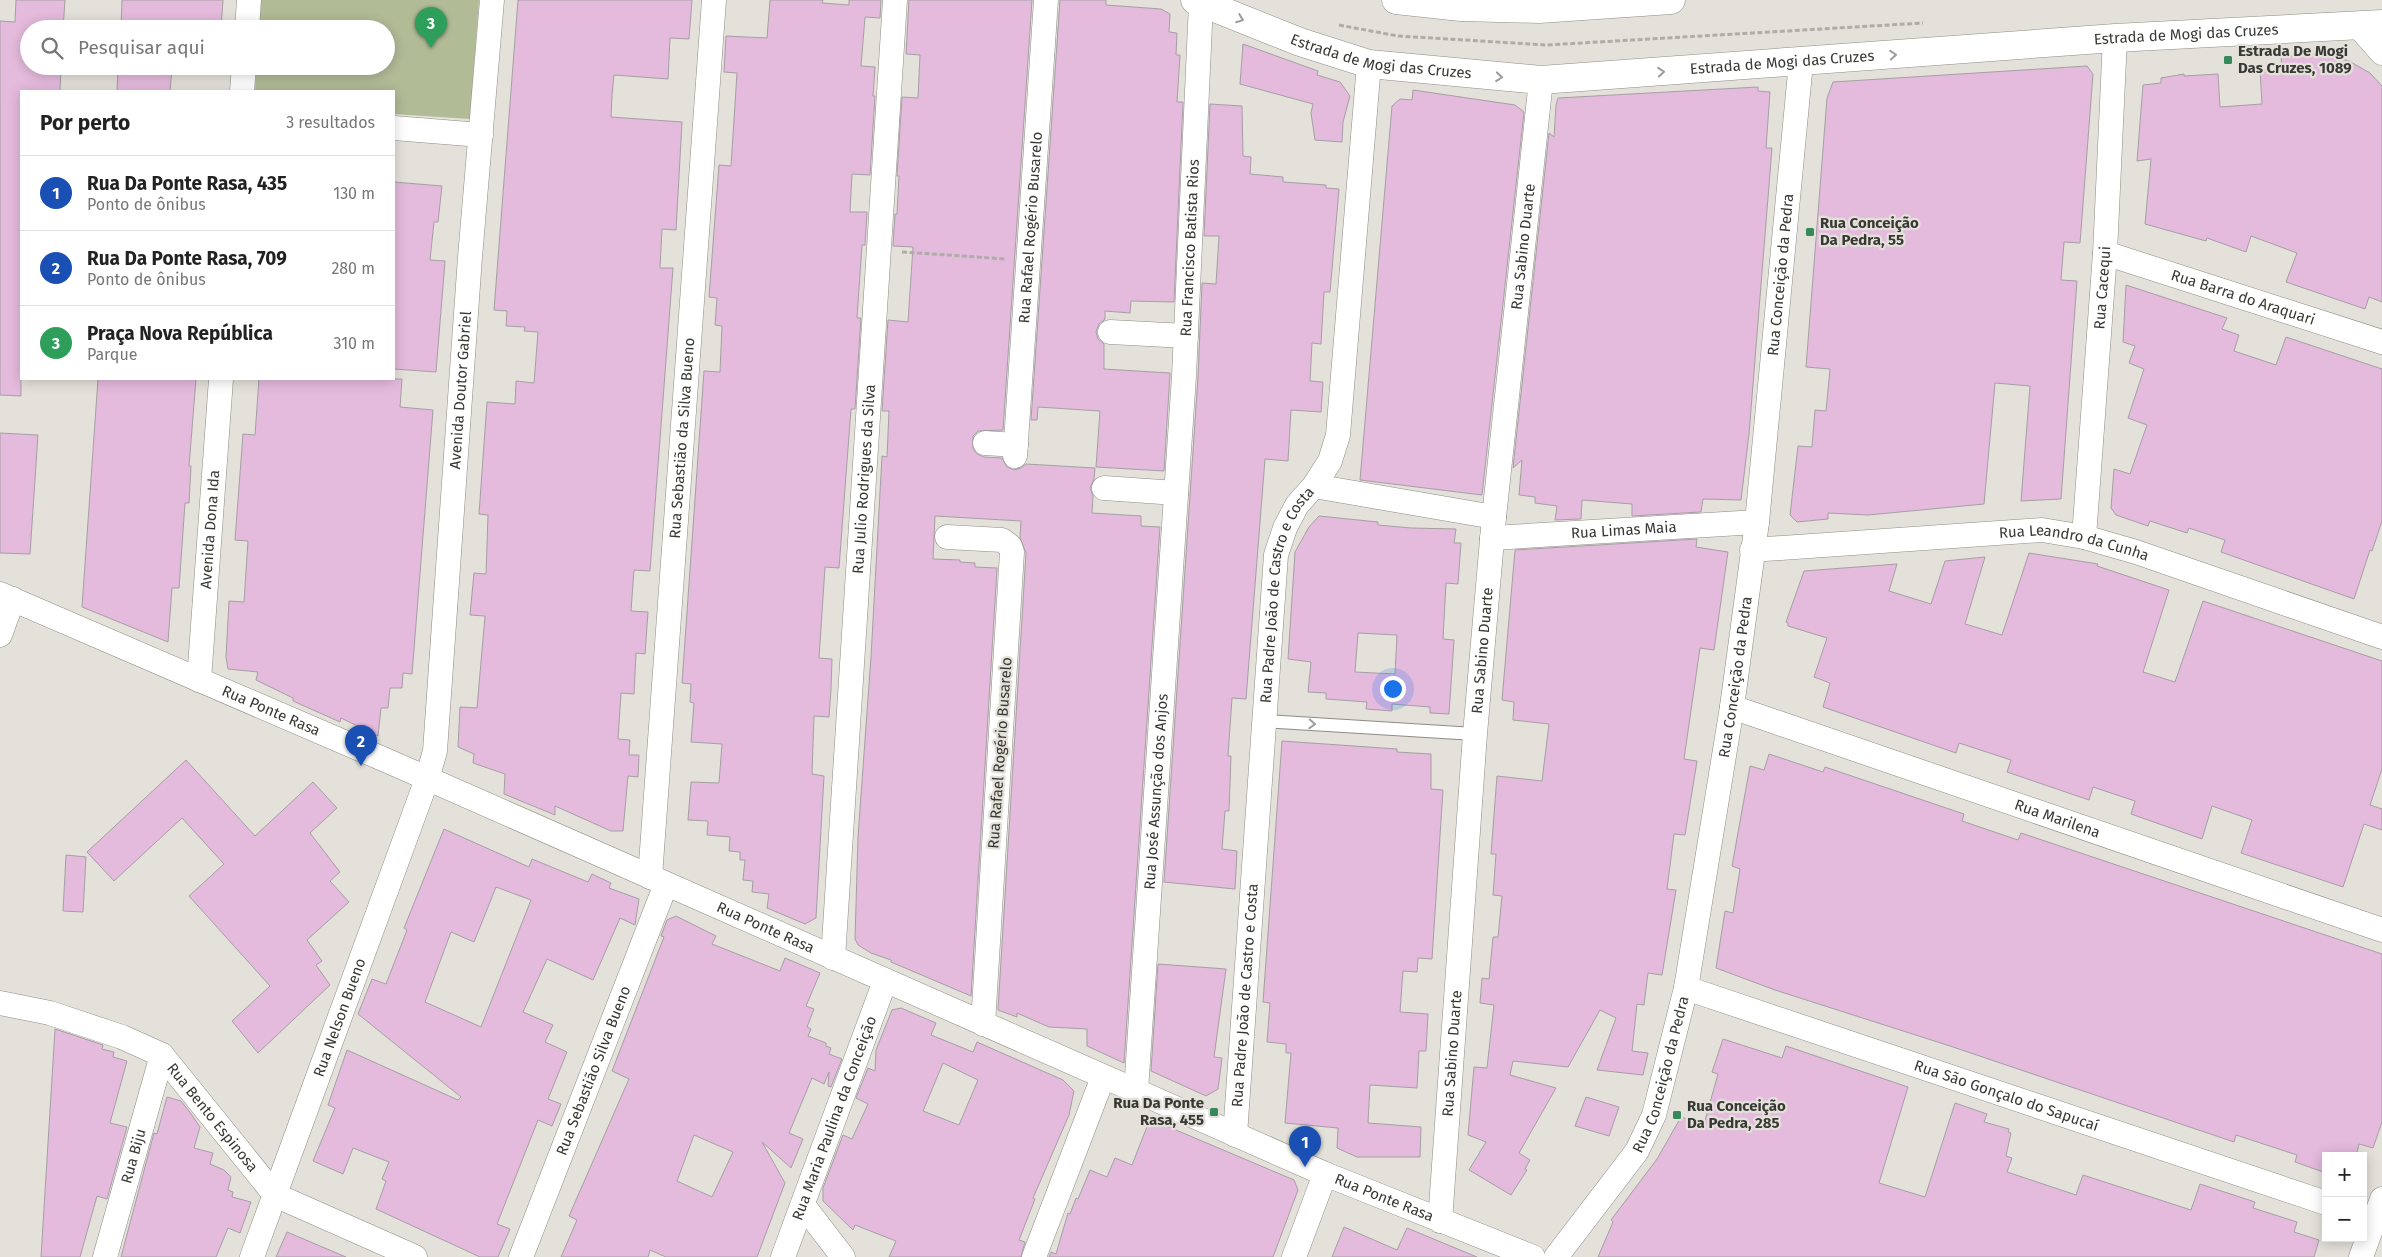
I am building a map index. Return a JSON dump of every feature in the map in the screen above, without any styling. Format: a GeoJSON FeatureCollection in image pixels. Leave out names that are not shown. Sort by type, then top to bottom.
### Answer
{"type":"FeatureCollection","features":[{"type":"Feature","properties":{"kind":"main road"},"geometry":{"type":"LineString","coordinates":[[1396,0],[1539,9],[1671,0]]}},
{"type":"Feature","properties":{"kind":"main road","name":"Estrada de Mogi das Cruzes"},"geometry":{"type":"LineString","coordinates":[[1198,2],[1300,42],[1369,64],[1542,80],[2115,38],[2370,25]]}},
{"type":"Feature","properties":{"kind":"street"},"geometry":{"type":"LineString","coordinates":[[248,20],[249,0]]}},
{"type":"Feature","properties":{"kind":"street","name":"Avenida Doutor Gabriel"},"geometry":{"type":"LineString","coordinates":[[427,779],[435,751],[470,257],[492,0]]}},
{"type":"Feature","properties":{"kind":"street","name":"Rua Sebastião da Silva Bueno"},"geometry":{"type":"LineString","coordinates":[[658,881],[714,0]]}},
{"type":"Feature","properties":{"kind":"street","name":"Rua Julio Rodrigues da Silva"},"geometry":{"type":"LineString","coordinates":[[833,958],[895,0]]}},
{"type":"Feature","properties":{"kind":"street","name":"Rua Rafael Rogério Busarelo"},"geometry":{"type":"LineString","coordinates":[[985,443],[1016,451],[1046,0]]}},
{"type":"Feature","properties":{"kind":"street","name":"Rua Francisco Batista Rios"},"geometry":{"type":"LineString","coordinates":[[1176,493],[1186,336],[1198,2]]}},
{"type":"Feature","properties":{"kind":"street"},"geometry":{"type":"LineString","coordinates":[[2370,25],[2382,53]]}},
{"type":"Feature","properties":{"kind":"street","name":"Rua Cacequi"},"geometry":{"type":"LineString","coordinates":[[2084,537],[2105,253],[2115,38]]}},
{"type":"Feature","properties":{"kind":"street","name":"Rua Conceição da Pedra"},"geometry":{"type":"LineString","coordinates":[[1556,1257],[1637,1151],[1654,1115],[1686,988],[1732,707],[1757,522],[1801,62]]}},
{"type":"Feature","properties":{"kind":"street","name":"Rua Padre João de Castro e Costa"},"geometry":{"type":"LineString","coordinates":[[1235,1135],[1276,555],[1285,528],[1297,505],[1314,486],[1330,461],[1338,435],[1369,64]]}},
{"type":"Feature","properties":{"kind":"street"},"geometry":{"type":"LineString","coordinates":[[242,90],[243,75]]}},
{"type":"Feature","properties":{"kind":"street","name":"Rua Sabino Duarte"},"geometry":{"type":"LineString","coordinates":[[1440,1221],[1475,734],[1493,528],[1542,80]]}},
{"type":"Feature","properties":{"kind":"street"},"geometry":{"type":"LineString","coordinates":[[395,128],[482,134]]}},
{"type":"Feature","properties":{"kind":"street","name":"Rua Barra do Araquari"},"geometry":{"type":"LineString","coordinates":[[2105,253],[2382,342]]}},
{"type":"Feature","properties":{"kind":"street"},"geometry":{"type":"LineString","coordinates":[[1110,332],[1186,336]]}},
{"type":"Feature","properties":{"kind":"street","name":"Avenida Dona Ida"},"geometry":{"type":"LineString","coordinates":[[199,680],[221,380]]}},
{"type":"Feature","properties":{"kind":"street","name":"Rua Limas Maia"},"geometry":{"type":"LineString","coordinates":[[1314,486],[1493,528],[1757,522]]}},
{"type":"Feature","properties":{"kind":"street"},"geometry":{"type":"LineString","coordinates":[[1104,488],[1176,493]]}},
{"type":"Feature","properties":{"kind":"street","name":"Rua José Assunção dos Anjos"},"geometry":{"type":"LineString","coordinates":[[1136,1091],[1176,493]]}},
{"type":"Feature","properties":{"kind":"street","name":"Rua Leandro da Cunha"},"geometry":{"type":"LineString","coordinates":[[1752,550],[2042,530],[2084,537],[2136,552],[2382,637]]}},
{"type":"Feature","properties":{"kind":"street","name":"Rua Rafael Rogério Busarelo"},"geometry":{"type":"LineString","coordinates":[[947,537],[1002,540],[1010,546],[1012,552],[983,1024]]}},
{"type":"Feature","properties":{"kind":"street"},"geometry":{"type":"LineString","coordinates":[[0,635],[6,596]]}},
{"type":"Feature","properties":{"kind":"street","name":"Rua Ponte Rasa"},"geometry":{"type":"LineString","coordinates":[[6,596],[1325,1174],[1533,1257]]}},
{"type":"Feature","properties":{"kind":"street","name":"Rua Marilena"},"geometry":{"type":"LineString","coordinates":[[1732,707],[2382,930]]}},
{"type":"Feature","properties":{"kind":"street","name":"Rua Nelson Bueno"},"geometry":{"type":"LineString","coordinates":[[252,1257],[427,779]]}},
{"type":"Feature","properties":{"kind":"street","name":"Rua Sebastião Silva Bueno"},"geometry":{"type":"LineString","coordinates":[[521,1257],[658,881]]}},
{"type":"Feature","properties":{"kind":"street","name":"Rua Maria Paulina da Conceição"},"geometry":{"type":"LineString","coordinates":[[783,1257],[885,981]]}},
{"type":"Feature","properties":{"kind":"street","name":"Rua São Gonçalo do Sapucaí"},"geometry":{"type":"LineString","coordinates":[[1686,988],[2322,1202]]}},
{"type":"Feature","properties":{"kind":"street","name":"Rua Bento Espinosa"},"geometry":{"type":"LineString","coordinates":[[0,1003],[50,1013],[122,1037],[162,1055],[275,1195],[414,1257]]}},
{"type":"Feature","properties":{"kind":"street","name":"Rua Biju"},"geometry":{"type":"LineString","coordinates":[[104,1257],[162,1055]]}},
{"type":"Feature","properties":{"kind":"street"},"geometry":{"type":"LineString","coordinates":[[1034,1257],[1103,1077]]}},
{"type":"Feature","properties":{"kind":"street"},"geometry":{"type":"LineString","coordinates":[[1294,1257],[1325,1174]]}},
{"type":"Feature","properties":{"kind":"street"},"geometry":{"type":"LineString","coordinates":[[803,1205],[843,1257]]}},
{"type":"Feature","properties":{"kind":"street"},"geometry":{"type":"LineString","coordinates":[[2361,1257],[2373,1211]]}},
{"type":"Feature","properties":{"kind":"lane"},"geometry":{"type":"LineString","coordinates":[[1264,721],[1475,734]]}},
{"type":"Feature","properties":{"kind":"path"},"geometry":{"type":"LineString","coordinates":[[1330,23],[1398,36],[1547,45],[1933,23]]}},
{"type":"Feature","properties":{"kind":"path"},"geometry":{"type":"LineString","coordinates":[[879,251],[1029,261]]}},
{"type":"Feature","properties":{"kind":"green space"},"geometry":{"type":"Polygon","coordinates":[[[261,0],[479,0],[470,119],[395,114],[395,90],[255,90],[256,75],[395,75],[395,20],[260,20],[261,0]]]}},
{"type":"Feature","properties":{"kind":"building"},"geometry":{"type":"Polygon","coordinates":[[[16,0],[65,0],[64,20],[20,20],[20,75],[61,75],[60,90],[20,90],[21,396],[0,395],[0,21],[15,22],[16,0]]]}},
{"type":"Feature","properties":{"kind":"building"},"geometry":{"type":"Polygon","coordinates":[[[122,0],[223,0],[222,20],[121,20],[122,0]]]}},
{"type":"Feature","properties":{"kind":"building"},"geometry":{"type":"Polygon","coordinates":[[[518,0],[692,0],[689,39],[670,38],[668,79],[614,75],[612,95],[611,117],[682,122],[676,230],[662,229],[660,268],[673,268],[650,571],[634,570],[631,611],[648,612],[645,654],[636,653],[634,694],[621,693],[618,739],[630,740],[629,755],[639,755],[638,777],[628,776],[623,831],[611,831],[555,806],[555,815],[504,794],[505,774],[473,763],[474,754],[458,747],[460,707],[477,708],[485,616],[470,615],[474,573],[486,574],[488,515],[479,514],[487,402],[515,404],[516,381],[534,383],[538,332],[524,331],[525,327],[506,326],[507,311],[494,310],[518,0]]]}},
{"type":"Feature","properties":{"kind":"building"},"geometry":{"type":"Polygon","coordinates":[[[770,0],[823,0],[822,3],[849,5],[849,0],[881,0],[880,18],[865,17],[861,66],[875,67],[870,175],[852,174],[850,212],[867,212],[865,245],[862,245],[857,318],[861,318],[855,409],[851,409],[839,568],[825,567],[819,658],[832,659],[831,689],[829,717],[814,716],[812,774],[824,776],[816,918],[805,924],[767,908],[769,894],[752,892],[753,881],[743,880],[745,860],[740,860],[740,852],[729,851],[730,837],[707,835],[708,821],[688,820],[691,782],[719,783],[722,744],[691,742],[694,703],[690,702],[691,684],[682,683],[704,371],[720,372],[722,326],[715,325],[717,298],[709,297],[719,165],[731,166],[737,73],[724,72],[726,36],[767,38],[770,0]]]}},
{"type":"Feature","properties":{"kind":"building"},"geometry":{"type":"Polygon","coordinates":[[[909,0],[1032,0],[1003,430],[978,431],[973,436],[973,449],[977,454],[984,457],[1002,458],[1007,467],[1014,470],[1026,464],[1095,468],[1094,479],[1090,488],[1093,496],[1092,513],[1141,516],[1141,526],[1160,527],[1124,1063],[1087,1046],[1087,1029],[1049,1027],[1017,1013],[1017,1017],[998,1010],[1026,553],[1020,538],[1021,521],[935,516],[933,559],[960,560],[960,562],[975,563],[975,567],[997,568],[971,996],[871,953],[858,945],[855,939],[858,837],[871,657],[882,456],[887,457],[889,411],[882,411],[888,320],[908,322],[913,247],[893,246],[895,214],[897,214],[899,176],[897,176],[902,97],[918,98],[920,55],[906,54],[909,0]]]}},
{"type":"Feature","properties":{"kind":"building"},"geometry":{"type":"Polygon","coordinates":[[[1060,0],[1106,0],[1106,5],[1161,9],[1170,14],[1169,32],[1177,33],[1176,55],[1180,55],[1177,102],[1183,102],[1174,302],[1131,301],[1130,313],[1105,311],[1105,319],[1099,324],[1096,332],[1098,339],[1104,344],[1104,369],[1170,373],[1164,471],[1096,467],[1100,411],[1038,407],[1037,420],[1031,420],[1060,0]]]}},
{"type":"Feature","properties":{"kind":"building"},"geometry":{"type":"Polygon","coordinates":[[[1243,44],[1318,71],[1317,75],[1340,82],[1350,96],[1343,122],[1342,142],[1315,140],[1311,113],[1313,104],[1240,84],[1243,44]]]}},
{"type":"Feature","properties":{"kind":"building"},"geometry":{"type":"Polygon","coordinates":[[[2314,54],[2349,61],[2370,73],[2382,86],[2382,302],[2369,297],[2365,309],[2286,282],[2297,253],[2251,236],[2246,252],[2207,238],[2206,241],[2145,224],[2151,159],[2137,161],[2143,85],[2161,83],[2161,78],[2184,74],[2184,76],[2218,74],[2220,107],[2262,104],[2260,70],[2282,69],[2281,57],[2314,54]]]}},
{"type":"Feature","properties":{"kind":"building"},"geometry":{"type":"Polygon","coordinates":[[[2087,66],[2093,74],[2080,243],[2064,242],[2061,280],[2077,281],[2061,499],[2021,501],[2030,386],[1995,383],[1984,504],[1868,515],[1828,513],[1828,519],[1797,522],[1790,515],[1798,446],[1812,447],[1815,410],[1826,411],[1830,369],[1806,367],[1827,98],[1833,82],[2087,66]]]}},
{"type":"Feature","properties":{"kind":"building"},"geometry":{"type":"Polygon","coordinates":[[[118,75],[171,75],[170,90],[117,90],[118,75]]]}},
{"type":"Feature","properties":{"kind":"building"},"geometry":{"type":"Polygon","coordinates":[[[1758,87],[1758,91],[1770,92],[1766,148],[1772,148],[1749,434],[1741,500],[1703,499],[1701,512],[1632,516],[1632,504],[1582,500],[1581,519],[1555,520],[1557,506],[1535,503],[1535,497],[1519,495],[1522,460],[1513,468],[1549,133],[1554,137],[1558,98],[1758,87]]]}},
{"type":"Feature","properties":{"kind":"building"},"geometry":{"type":"Polygon","coordinates":[[[1413,90],[1515,105],[1524,112],[1482,495],[1360,480],[1392,106],[1400,99],[1412,100],[1413,90]]]}},
{"type":"Feature","properties":{"kind":"building"},"geometry":{"type":"Polygon","coordinates":[[[1210,104],[1242,106],[1243,156],[1251,157],[1250,174],[1283,177],[1283,182],[1326,185],[1326,188],[1339,189],[1330,292],[1324,292],[1321,344],[1312,343],[1310,381],[1323,382],[1321,412],[1291,410],[1288,461],[1265,459],[1246,699],[1232,698],[1228,756],[1231,756],[1229,811],[1225,811],[1222,849],[1237,851],[1235,889],[1164,882],[1198,377],[1202,283],[1216,284],[1219,236],[1204,236],[1210,104]]]}},
{"type":"Feature","properties":{"kind":"building"},"geometry":{"type":"Polygon","coordinates":[[[395,182],[442,186],[438,222],[434,222],[430,260],[445,261],[436,372],[395,369],[395,182]]]}},
{"type":"Feature","properties":{"kind":"building"},"geometry":{"type":"Polygon","coordinates":[[[2126,285],[2227,318],[2222,329],[2239,335],[2234,351],[2276,365],[2286,337],[2382,369],[2382,521],[2354,599],[2221,552],[2225,540],[2189,528],[2187,533],[2150,521],[2148,526],[2116,515],[2111,508],[2114,469],[2130,474],[2147,425],[2128,418],[2144,369],[2129,363],[2135,346],[2123,342],[2126,285]]]}},
{"type":"Feature","properties":{"kind":"building"},"geometry":{"type":"Polygon","coordinates":[[[402,379],[400,407],[433,410],[412,674],[403,673],[402,688],[390,688],[388,708],[381,708],[378,736],[341,718],[340,722],[293,701],[293,698],[256,680],[258,672],[228,669],[226,657],[229,601],[244,602],[248,541],[235,540],[243,434],[255,435],[259,380],[402,379]]]}},
{"type":"Feature","properties":{"kind":"building"},"geometry":{"type":"Polygon","coordinates":[[[98,380],[196,380],[189,466],[191,466],[189,503],[185,503],[179,588],[172,588],[168,642],[82,607],[98,380]]]}},
{"type":"Feature","properties":{"kind":"building"},"geometry":{"type":"Polygon","coordinates":[[[0,433],[38,435],[30,554],[0,553],[0,433]]]}},
{"type":"Feature","properties":{"kind":"building"},"geometry":{"type":"Polygon","coordinates":[[[1319,516],[1378,522],[1378,525],[1456,529],[1454,543],[1461,543],[1458,584],[1446,583],[1443,639],[1454,640],[1449,714],[1430,713],[1430,707],[1392,704],[1392,711],[1366,709],[1367,702],[1326,699],[1326,693],[1308,692],[1311,662],[1288,659],[1295,552],[1309,527],[1319,516]],[[1358,633],[1355,672],[1395,674],[1397,635],[1358,633]]]}},
{"type":"Feature","properties":{"kind":"building"},"geometry":{"type":"Polygon","coordinates":[[[1697,539],[1696,547],[1728,552],[1714,650],[1700,648],[1684,759],[1697,761],[1685,835],[1674,834],[1667,889],[1676,890],[1662,975],[1648,973],[1644,1005],[1637,1004],[1632,1051],[1648,1053],[1643,1075],[1597,1070],[1616,1018],[1600,1010],[1568,1067],[1513,1061],[1510,1075],[1556,1088],[1519,1153],[1530,1160],[1525,1169],[1527,1170],[1511,1195],[1469,1170],[1486,1142],[1468,1135],[1474,1067],[1487,1068],[1494,1005],[1480,1003],[1482,978],[1489,979],[1493,937],[1498,937],[1502,896],[1493,895],[1496,854],[1491,854],[1497,776],[1542,781],[1549,724],[1513,720],[1514,702],[1502,700],[1515,550],[1697,539]]]}},
{"type":"Feature","properties":{"kind":"building"},"geometry":{"type":"Polygon","coordinates":[[[2029,553],[2098,564],[2097,566],[2169,590],[2143,672],[2175,682],[2203,601],[2382,661],[2382,769],[2370,805],[2382,809],[2382,830],[2364,824],[2343,887],[2241,853],[2252,820],[2212,806],[2202,839],[2131,814],[2135,801],[2093,787],[2089,800],[2007,772],[2011,760],[1959,743],[1956,753],[1823,707],[1830,683],[1814,677],[1827,638],[1788,626],[1786,622],[1804,571],[1897,564],[1889,591],[1931,604],[1945,561],[1985,557],[1965,624],[2002,635],[2029,553]]]}},
{"type":"Feature","properties":{"kind":"building"},"geometry":{"type":"Polygon","coordinates":[[[1282,741],[1397,749],[1397,752],[1431,754],[1431,789],[1443,790],[1432,959],[1418,958],[1417,972],[1403,971],[1400,1012],[1428,1014],[1426,1051],[1419,1051],[1417,1088],[1370,1085],[1368,1123],[1421,1127],[1420,1157],[1357,1157],[1337,1148],[1338,1128],[1285,1123],[1291,1053],[1286,1053],[1286,1044],[1267,1042],[1270,1003],[1263,1002],[1282,741]]]}},
{"type":"Feature","properties":{"kind":"building"},"geometry":{"type":"Polygon","coordinates":[[[1769,754],[1823,772],[1825,767],[1964,814],[1962,821],[2018,840],[2021,833],[2382,954],[2382,1122],[2373,1148],[2359,1144],[2357,1152],[2322,1152],[2322,1172],[2295,1162],[2297,1155],[2236,1135],[2234,1142],[1950,1046],[1775,990],[1716,968],[1725,911],[1733,913],[1740,869],[1732,866],[1750,766],[1764,770],[1769,754]]]}},
{"type":"Feature","properties":{"kind":"building"},"geometry":{"type":"Polygon","coordinates":[[[186,760],[255,836],[313,782],[337,808],[310,833],[340,872],[330,881],[349,902],[307,940],[322,961],[316,965],[330,985],[258,1053],[232,1021],[270,986],[189,896],[224,864],[182,818],[114,881],[87,852],[186,760]]]}},
{"type":"Feature","properties":{"kind":"building"},"geometry":{"type":"Polygon","coordinates":[[[444,829],[529,867],[532,859],[588,882],[592,874],[611,883],[609,888],[639,899],[635,925],[620,918],[593,980],[547,959],[523,1012],[553,1025],[545,1042],[567,1052],[548,1099],[561,1104],[552,1126],[538,1120],[497,1224],[510,1229],[498,1257],[480,1257],[376,1209],[386,1181],[382,1179],[389,1162],[353,1148],[343,1174],[313,1161],[335,1108],[328,1105],[347,1050],[458,1100],[461,1097],[358,1014],[372,979],[386,984],[407,930],[404,928],[444,829]],[[496,887],[474,942],[451,932],[425,1002],[481,1027],[531,900],[496,887]]]}},
{"type":"Feature","properties":{"kind":"building"},"geometry":{"type":"Polygon","coordinates":[[[66,855],[86,857],[83,912],[63,911],[66,855]]]}},
{"type":"Feature","properties":{"kind":"building"},"geometry":{"type":"Polygon","coordinates":[[[676,916],[716,936],[712,944],[780,971],[785,958],[820,973],[806,1006],[814,1009],[807,1027],[811,1029],[808,1036],[826,1043],[826,1046],[831,1048],[829,1054],[842,1059],[831,1087],[828,1086],[829,1072],[824,1084],[812,1078],[789,1133],[803,1139],[791,1168],[762,1142],[785,1183],[757,1257],[666,1257],[650,1250],[648,1257],[561,1257],[577,1220],[569,1216],[629,1079],[612,1071],[664,937],[661,936],[667,920],[676,916]],[[694,1135],[677,1181],[712,1197],[733,1152],[694,1135]]]}},
{"type":"Feature","properties":{"kind":"building"},"geometry":{"type":"Polygon","coordinates":[[[1158,964],[1226,969],[1214,1057],[1222,1058],[1218,1089],[1206,1096],[1151,1071],[1158,964]]]}},
{"type":"Feature","properties":{"kind":"building"},"geometry":{"type":"Polygon","coordinates":[[[901,1008],[936,1023],[931,1035],[973,1052],[977,1042],[1063,1080],[1074,1091],[1069,1115],[1033,1198],[1035,1199],[1019,1240],[1025,1242],[1021,1257],[889,1257],[896,1241],[855,1225],[853,1230],[823,1201],[823,1188],[843,1135],[852,1139],[868,1104],[856,1098],[868,1068],[875,1071],[876,1050],[892,1010],[901,1008]],[[943,1063],[923,1111],[959,1125],[978,1080],[943,1063]]]}},
{"type":"Feature","properties":{"kind":"building"},"geometry":{"type":"Polygon","coordinates":[[[55,1029],[103,1045],[102,1049],[114,1052],[113,1057],[127,1061],[110,1123],[127,1127],[107,1199],[97,1196],[80,1257],[41,1257],[55,1029]]]}},
{"type":"Feature","properties":{"kind":"building"},"geometry":{"type":"Polygon","coordinates":[[[1723,1039],[1782,1058],[1786,1046],[1908,1087],[1879,1183],[1925,1197],[1955,1103],[1987,1114],[1984,1122],[2009,1129],[2008,1132],[2011,1133],[2006,1156],[2012,1158],[2007,1172],[2076,1195],[2083,1175],[2191,1210],[2200,1184],[2255,1202],[2253,1208],[2297,1222],[2294,1232],[2319,1240],[2314,1257],[1598,1257],[1613,1222],[1611,1220],[1657,1159],[1681,1117],[1704,1124],[1718,1074],[1712,1072],[1723,1039]]]}},
{"type":"Feature","properties":{"kind":"building"},"geometry":{"type":"Polygon","coordinates":[[[167,1097],[181,1101],[200,1127],[194,1148],[213,1153],[210,1164],[224,1170],[231,1177],[228,1190],[233,1192],[232,1197],[251,1202],[240,1233],[228,1228],[216,1257],[121,1257],[154,1133],[157,1134],[167,1097]]]}},
{"type":"Feature","properties":{"kind":"building"},"geometry":{"type":"Polygon","coordinates":[[[1586,1097],[1619,1107],[1609,1136],[1575,1126],[1586,1097]]]}},
{"type":"Feature","properties":{"kind":"building"},"geometry":{"type":"Polygon","coordinates":[[[1150,1119],[1294,1180],[1298,1190],[1273,1257],[1049,1257],[1051,1252],[1056,1254],[1068,1213],[1070,1214],[1076,1198],[1078,1199],[1090,1170],[1107,1177],[1115,1158],[1132,1165],[1150,1119]]]}},
{"type":"Feature","properties":{"kind":"building"},"geometry":{"type":"Polygon","coordinates":[[[1344,1227],[1397,1250],[1407,1228],[1477,1257],[1332,1257],[1344,1227]]]}},
{"type":"Feature","properties":{"kind":"building"},"geometry":{"type":"Polygon","coordinates":[[[287,1232],[346,1257],[276,1257],[287,1232]]]}},
{"type":"Feature","properties":{"kind":"place","name":"Praça Nova República"},"geometry":{"type":"Point","coordinates":[431,48]}},
{"type":"Feature","properties":{"kind":"place","name":"Estrada De Mogi Das Cruzes, 1089"},"geometry":{"type":"Point","coordinates":[2228,60]}},
{"type":"Feature","properties":{"kind":"place","name":"Rua Conceição Da Pedra, 55"},"geometry":{"type":"Point","coordinates":[1810,232]}},
{"type":"Feature","properties":{"kind":"place","name":"Rua Da Ponte Rasa, 709"},"geometry":{"type":"Point","coordinates":[361,766]}},
{"type":"Feature","properties":{"kind":"place","name":"Rua Da Ponte Rasa, 455"},"geometry":{"type":"Point","coordinates":[1214,1112]}},
{"type":"Feature","properties":{"kind":"place","name":"Rua Conceição Da Pedra, 285"},"geometry":{"type":"Point","coordinates":[1677,1115]}},
{"type":"Feature","properties":{"kind":"place","name":"Rua Da Ponte Rasa, 435"},"geometry":{"type":"Point","coordinates":[1305,1167]}}]}
